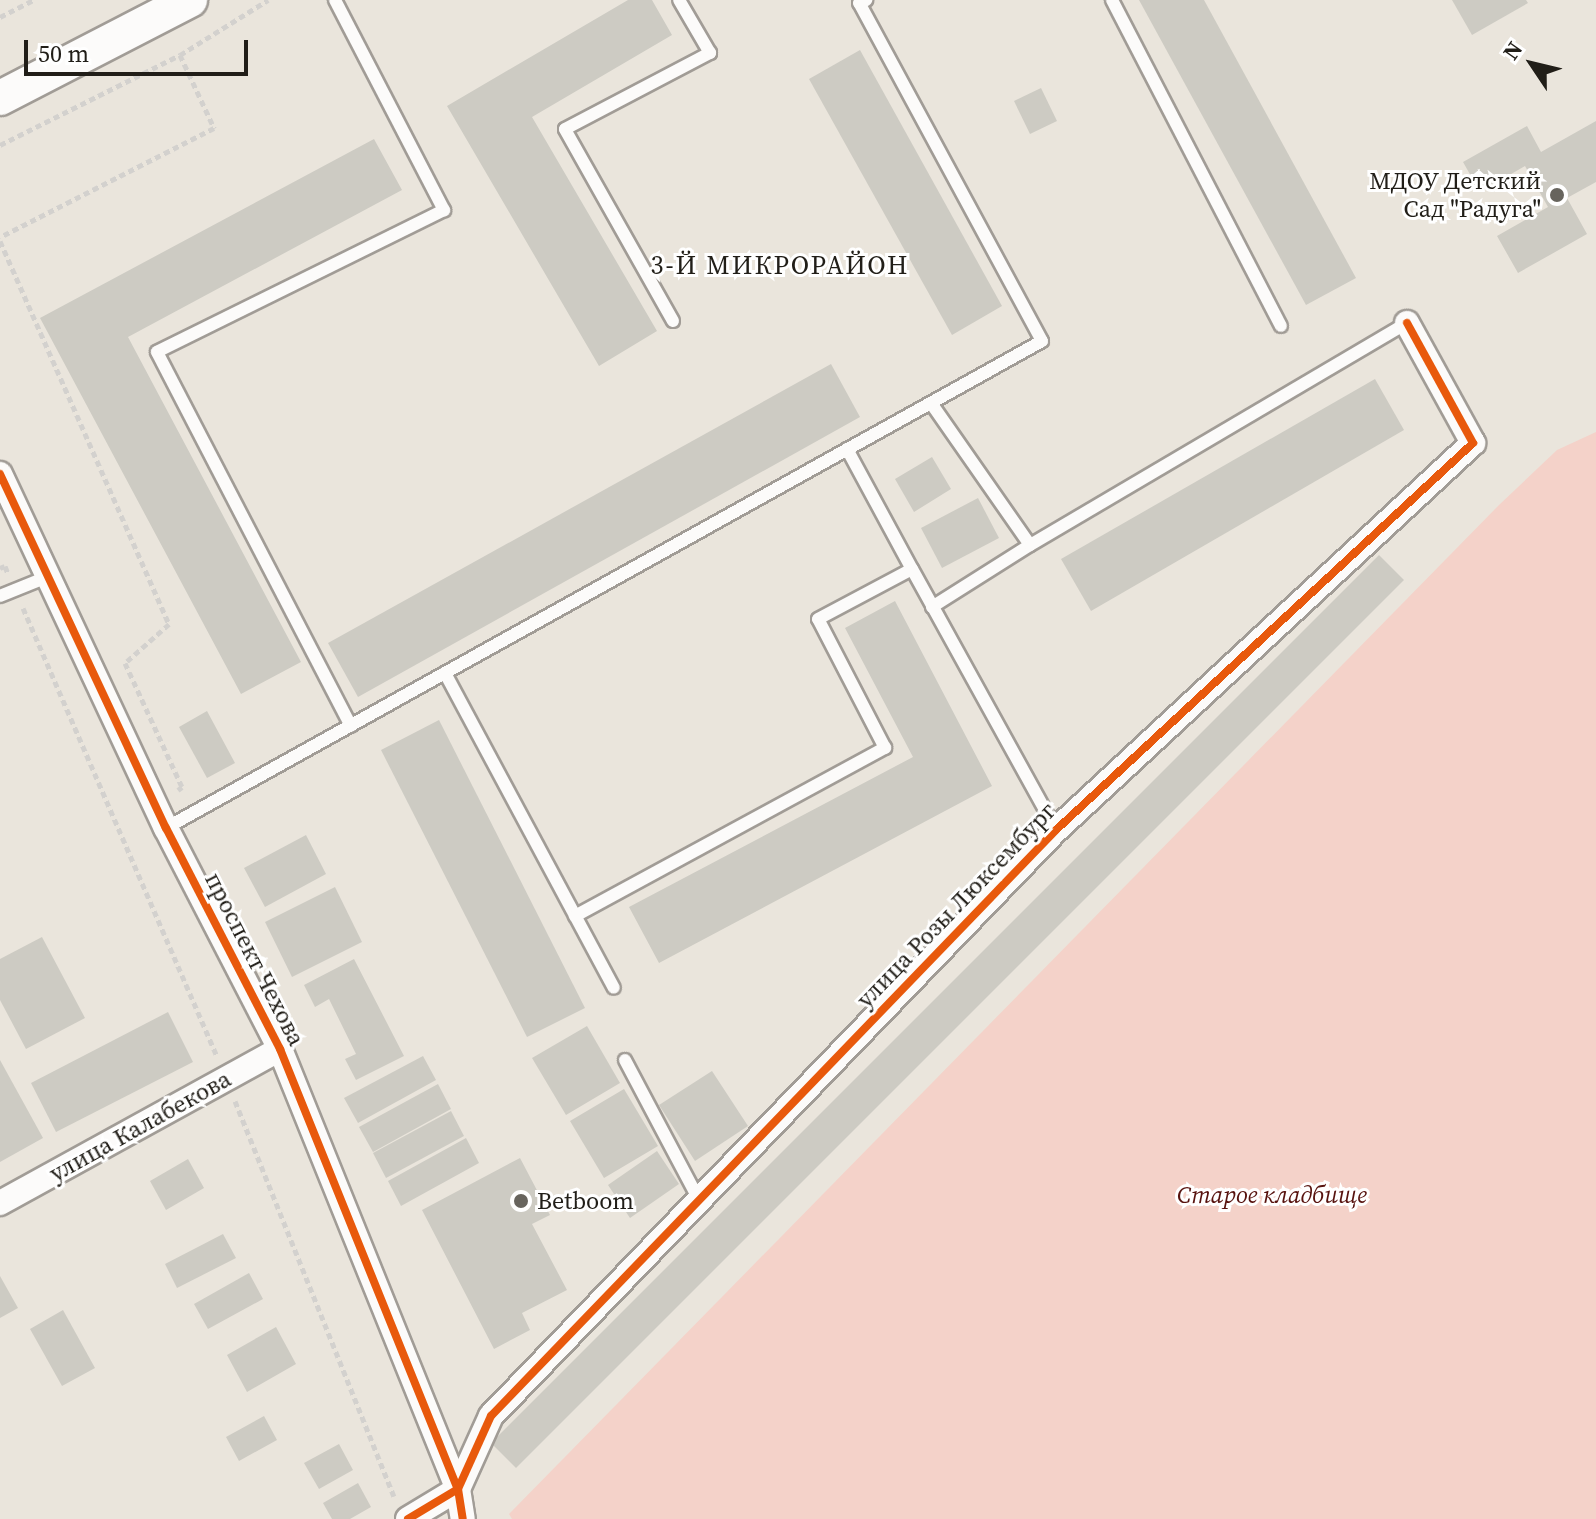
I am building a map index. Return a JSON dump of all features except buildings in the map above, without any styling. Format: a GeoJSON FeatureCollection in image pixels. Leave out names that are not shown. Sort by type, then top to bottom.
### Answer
{"type":"FeatureCollection","features":[{"type":"Feature","properties":{"kind":"main road"},"geometry":{"type":"LineString","coordinates":[[0,98],[190,0]]}},
{"type":"Feature","properties":{"kind":"street","name":"улица Розы Люксембург"},"geometry":{"type":"LineString","coordinates":[[458,1489],[491,1416],[1056,830],[1473,443],[1407,323]]}},
{"type":"Feature","properties":{"kind":"street","name":"проспект Чехова"},"geometry":{"type":"LineString","coordinates":[[0,474],[166,828],[280,1049],[458,1489],[463,1519]]}},
{"type":"Feature","properties":{"kind":"street","name":"улица Калабекова"},"geometry":{"type":"LineString","coordinates":[[0,1203],[280,1049]]}},
{"type":"Feature","properties":{"kind":"street"},"geometry":{"type":"LineString","coordinates":[[403,1512],[458,1489]]}},
{"type":"Feature","properties":{"kind":"lane"},"geometry":{"type":"LineString","coordinates":[[335,0],[444,210],[157,352],[351,726]]}},
{"type":"Feature","properties":{"kind":"lane"},"geometry":{"type":"LineString","coordinates":[[673,321],[565,129],[710,53],[679,0]]}},
{"type":"Feature","properties":{"kind":"lane"},"geometry":{"type":"LineString","coordinates":[[166,828],[1042,341],[859,3],[866,0]]}},
{"type":"Feature","properties":{"kind":"lane"},"geometry":{"type":"LineString","coordinates":[[1112,0],[1281,326]]}},
{"type":"Feature","properties":{"kind":"lane"},"geometry":{"type":"LineString","coordinates":[[932,607],[1030,545],[1407,323]]}},
{"type":"Feature","properties":{"kind":"lane"},"geometry":{"type":"LineString","coordinates":[[931,403],[1030,545]]}},
{"type":"Feature","properties":{"kind":"lane"},"geometry":{"type":"LineString","coordinates":[[847,449],[1056,830]]}},
{"type":"Feature","properties":{"kind":"lane"},"geometry":{"type":"LineString","coordinates":[[575,916],[885,748],[818,619],[912,569]]}},
{"type":"Feature","properties":{"kind":"lane"},"geometry":{"type":"LineString","coordinates":[[0,596],[47,577]]}},
{"type":"Feature","properties":{"kind":"lane"},"geometry":{"type":"LineString","coordinates":[[445,673],[614,988]]}},
{"type":"Feature","properties":{"kind":"lane"},"geometry":{"type":"LineString","coordinates":[[625,1060],[699,1200]]}},
{"type":"Feature","properties":{"kind":"path"},"geometry":{"type":"LineString","coordinates":[[0,17],[34,0]]}},
{"type":"Feature","properties":{"kind":"path"},"geometry":{"type":"LineString","coordinates":[[0,145],[180,55],[268,0]]}},
{"type":"Feature","properties":{"kind":"path"},"geometry":{"type":"LineString","coordinates":[[155,805],[182,787],[125,663],[169,624],[0,239],[214,128],[180,55]]}},
{"type":"Feature","properties":{"kind":"path"},"geometry":{"type":"LineString","coordinates":[[0,568],[5,566],[226,1079],[403,1512]]}},
{"type":"Feature","properties":{"kind":"green space","name":"Старое кладбище"},"geometry":{"type":"Polygon","coordinates":[[[1596,432],[1596,1519],[512,1519],[509,1514],[1499,505],[1557,450],[1596,432]]]}},
{"type":"Feature","properties":{"kind":"cycle path"},"geometry":{"type":"LineString","coordinates":[[408,1519],[458,1489],[491,1416],[1056,830],[1473,443],[1407,323]]}},
{"type":"Feature","properties":{"kind":"cycle path"},"geometry":{"type":"LineString","coordinates":[[0,474],[166,828],[280,1049],[458,1489],[463,1519]]}},
{"type":"Feature","properties":{"kind":"place","name":"МДОУ Детский Сад \"Радуга\""},"geometry":{"type":"Point","coordinates":[1557,195]}},
{"type":"Feature","properties":{"kind":"place","name":"Betboom"},"geometry":{"type":"Point","coordinates":[521,1201]}},
{"type":"Feature","properties":{"kind":"district","name":"3-Й МИКРОРАЙОН"},"geometry":{"type":"Point","coordinates":[780,266]}}]}
